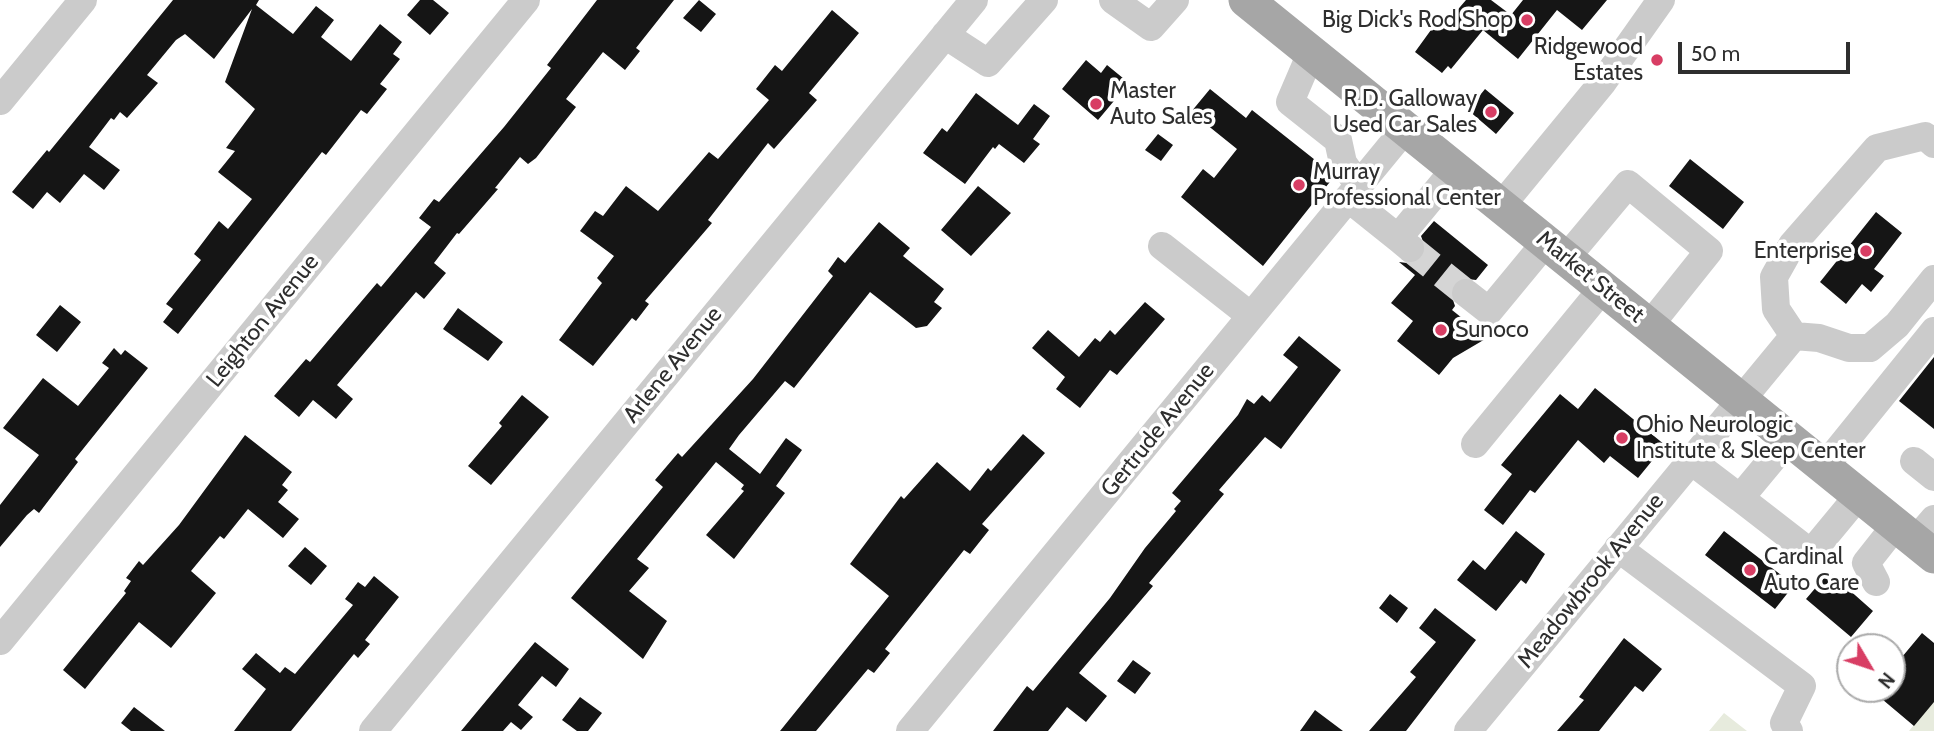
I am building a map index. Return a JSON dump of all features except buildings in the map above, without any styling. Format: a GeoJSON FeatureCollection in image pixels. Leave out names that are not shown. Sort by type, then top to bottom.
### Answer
{"type":"FeatureCollection","features":[{"type":"Feature","properties":{"kind":"main road","name":"Market Street"},"geometry":{"type":"LineString","coordinates":[[1266,6],[1311,53],[1859,495],[1920,535]]}},
{"type":"Feature","properties":{"kind":"street"},"geometry":{"type":"LineString","coordinates":[[0,101],[83,0]]}},
{"type":"Feature","properties":{"kind":"street","name":"Leighton Avenue"},"geometry":{"type":"LineString","coordinates":[[0,641],[526,0]]}},
{"type":"Feature","properties":{"kind":"street","name":"Arlene Avenue"},"geometry":{"type":"LineString","coordinates":[[373,731],[974,0]]}},
{"type":"Feature","properties":{"kind":"street"},"geometry":{"type":"LineString","coordinates":[[945,35],[988,63],[1044,0]]}},
{"type":"Feature","properties":{"kind":"street"},"geometry":{"type":"LineString","coordinates":[[1113,0],[1151,27],[1175,0]]}},
{"type":"Feature","properties":{"kind":"street"},"geometry":{"type":"LineString","coordinates":[[1502,206],[1603,82],[1661,0]]}},
{"type":"Feature","properties":{"kind":"street"},"geometry":{"type":"LineString","coordinates":[[1311,53],[1290,102],[1338,140],[1354,192],[1404,243],[1455,169]]}},
{"type":"Feature","properties":{"kind":"street","name":"Gertrude Avenue"},"geometry":{"type":"LineString","coordinates":[[910,731],[1405,129]]}},
{"type":"Feature","properties":{"kind":"street"},"geometry":{"type":"LineString","coordinates":[[1934,144],[1924,136],[1877,148],[1792,245],[1774,277],[1776,309],[1794,336],[1819,338],[1849,348],[1870,348],[1897,324],[1934,279]]}},
{"type":"Feature","properties":{"kind":"street"},"geometry":{"type":"LineString","coordinates":[[1466,293],[1489,311],[1628,184],[1709,251],[1649,326]]}},
{"type":"Feature","properties":{"kind":"street"},"geometry":{"type":"LineString","coordinates":[[1162,246],[1251,316]]}},
{"type":"Feature","properties":{"kind":"street"},"geometry":{"type":"LineString","coordinates":[[1475,444],[1603,288]]}},
{"type":"Feature","properties":{"kind":"street"},"geometry":{"type":"LineString","coordinates":[[1824,467],[1934,331]]}},
{"type":"Feature","properties":{"kind":"street","name":"Meadowbrook Avenue"},"geometry":{"type":"LineString","coordinates":[[1468,731],[1794,336]]}},
{"type":"Feature","properties":{"kind":"street"},"geometry":{"type":"LineString","coordinates":[[1740,499],[1789,439]]}},
{"type":"Feature","properties":{"kind":"street"},"geometry":{"type":"LineString","coordinates":[[1690,460],[1811,553],[1859,495]]}},
{"type":"Feature","properties":{"kind":"street"},"geometry":{"type":"LineString","coordinates":[[1876,582],[1866,563],[1920,535]]}},
{"type":"Feature","properties":{"kind":"street"},"geometry":{"type":"LineString","coordinates":[[1618,548],[1802,686],[1784,723],[1789,731]]}},
{"type":"Feature","properties":{"kind":"shaded area"},"geometry":{"type":"Polygon","coordinates":[[[1934,700],[1934,731],[1909,731],[1934,700]]]}},
{"type":"Feature","properties":{"kind":"shaded area"},"geometry":{"type":"Polygon","coordinates":[[[1724,713],[1747,731],[1709,731],[1724,713]]]}},
{"type":"Feature","properties":{"kind":"tunnel"},"geometry":{"type":"LineString","coordinates":[[1410,248],[1466,293]]}},
{"type":"Feature","properties":{"kind":"place","name":"Big Dick's Rod Shop"},"geometry":{"type":"Point","coordinates":[1527,20]}},
{"type":"Feature","properties":{"kind":"place","name":"Ridgewood Estates"},"geometry":{"type":"Point","coordinates":[1657,60]}},
{"type":"Feature","properties":{"kind":"place","name":"Master Auto Sales"},"geometry":{"type":"Point","coordinates":[1096,104]}},
{"type":"Feature","properties":{"kind":"place","name":"R.D. Galloway Used Car Sales"},"geometry":{"type":"Point","coordinates":[1491,112]}},
{"type":"Feature","properties":{"kind":"place","name":"Murray Professional Center"},"geometry":{"type":"Point","coordinates":[1299,185]}},
{"type":"Feature","properties":{"kind":"place","name":"Enterprise"},"geometry":{"type":"Point","coordinates":[1866,251]}},
{"type":"Feature","properties":{"kind":"place","name":"Sunoco"},"geometry":{"type":"Point","coordinates":[1441,330]}},
{"type":"Feature","properties":{"kind":"place","name":"Ohio Neurologic Institute & Sleep Center"},"geometry":{"type":"Point","coordinates":[1622,438]}},
{"type":"Feature","properties":{"kind":"place","name":"Cardinal Auto Care"},"geometry":{"type":"Point","coordinates":[1750,570]}}]}
